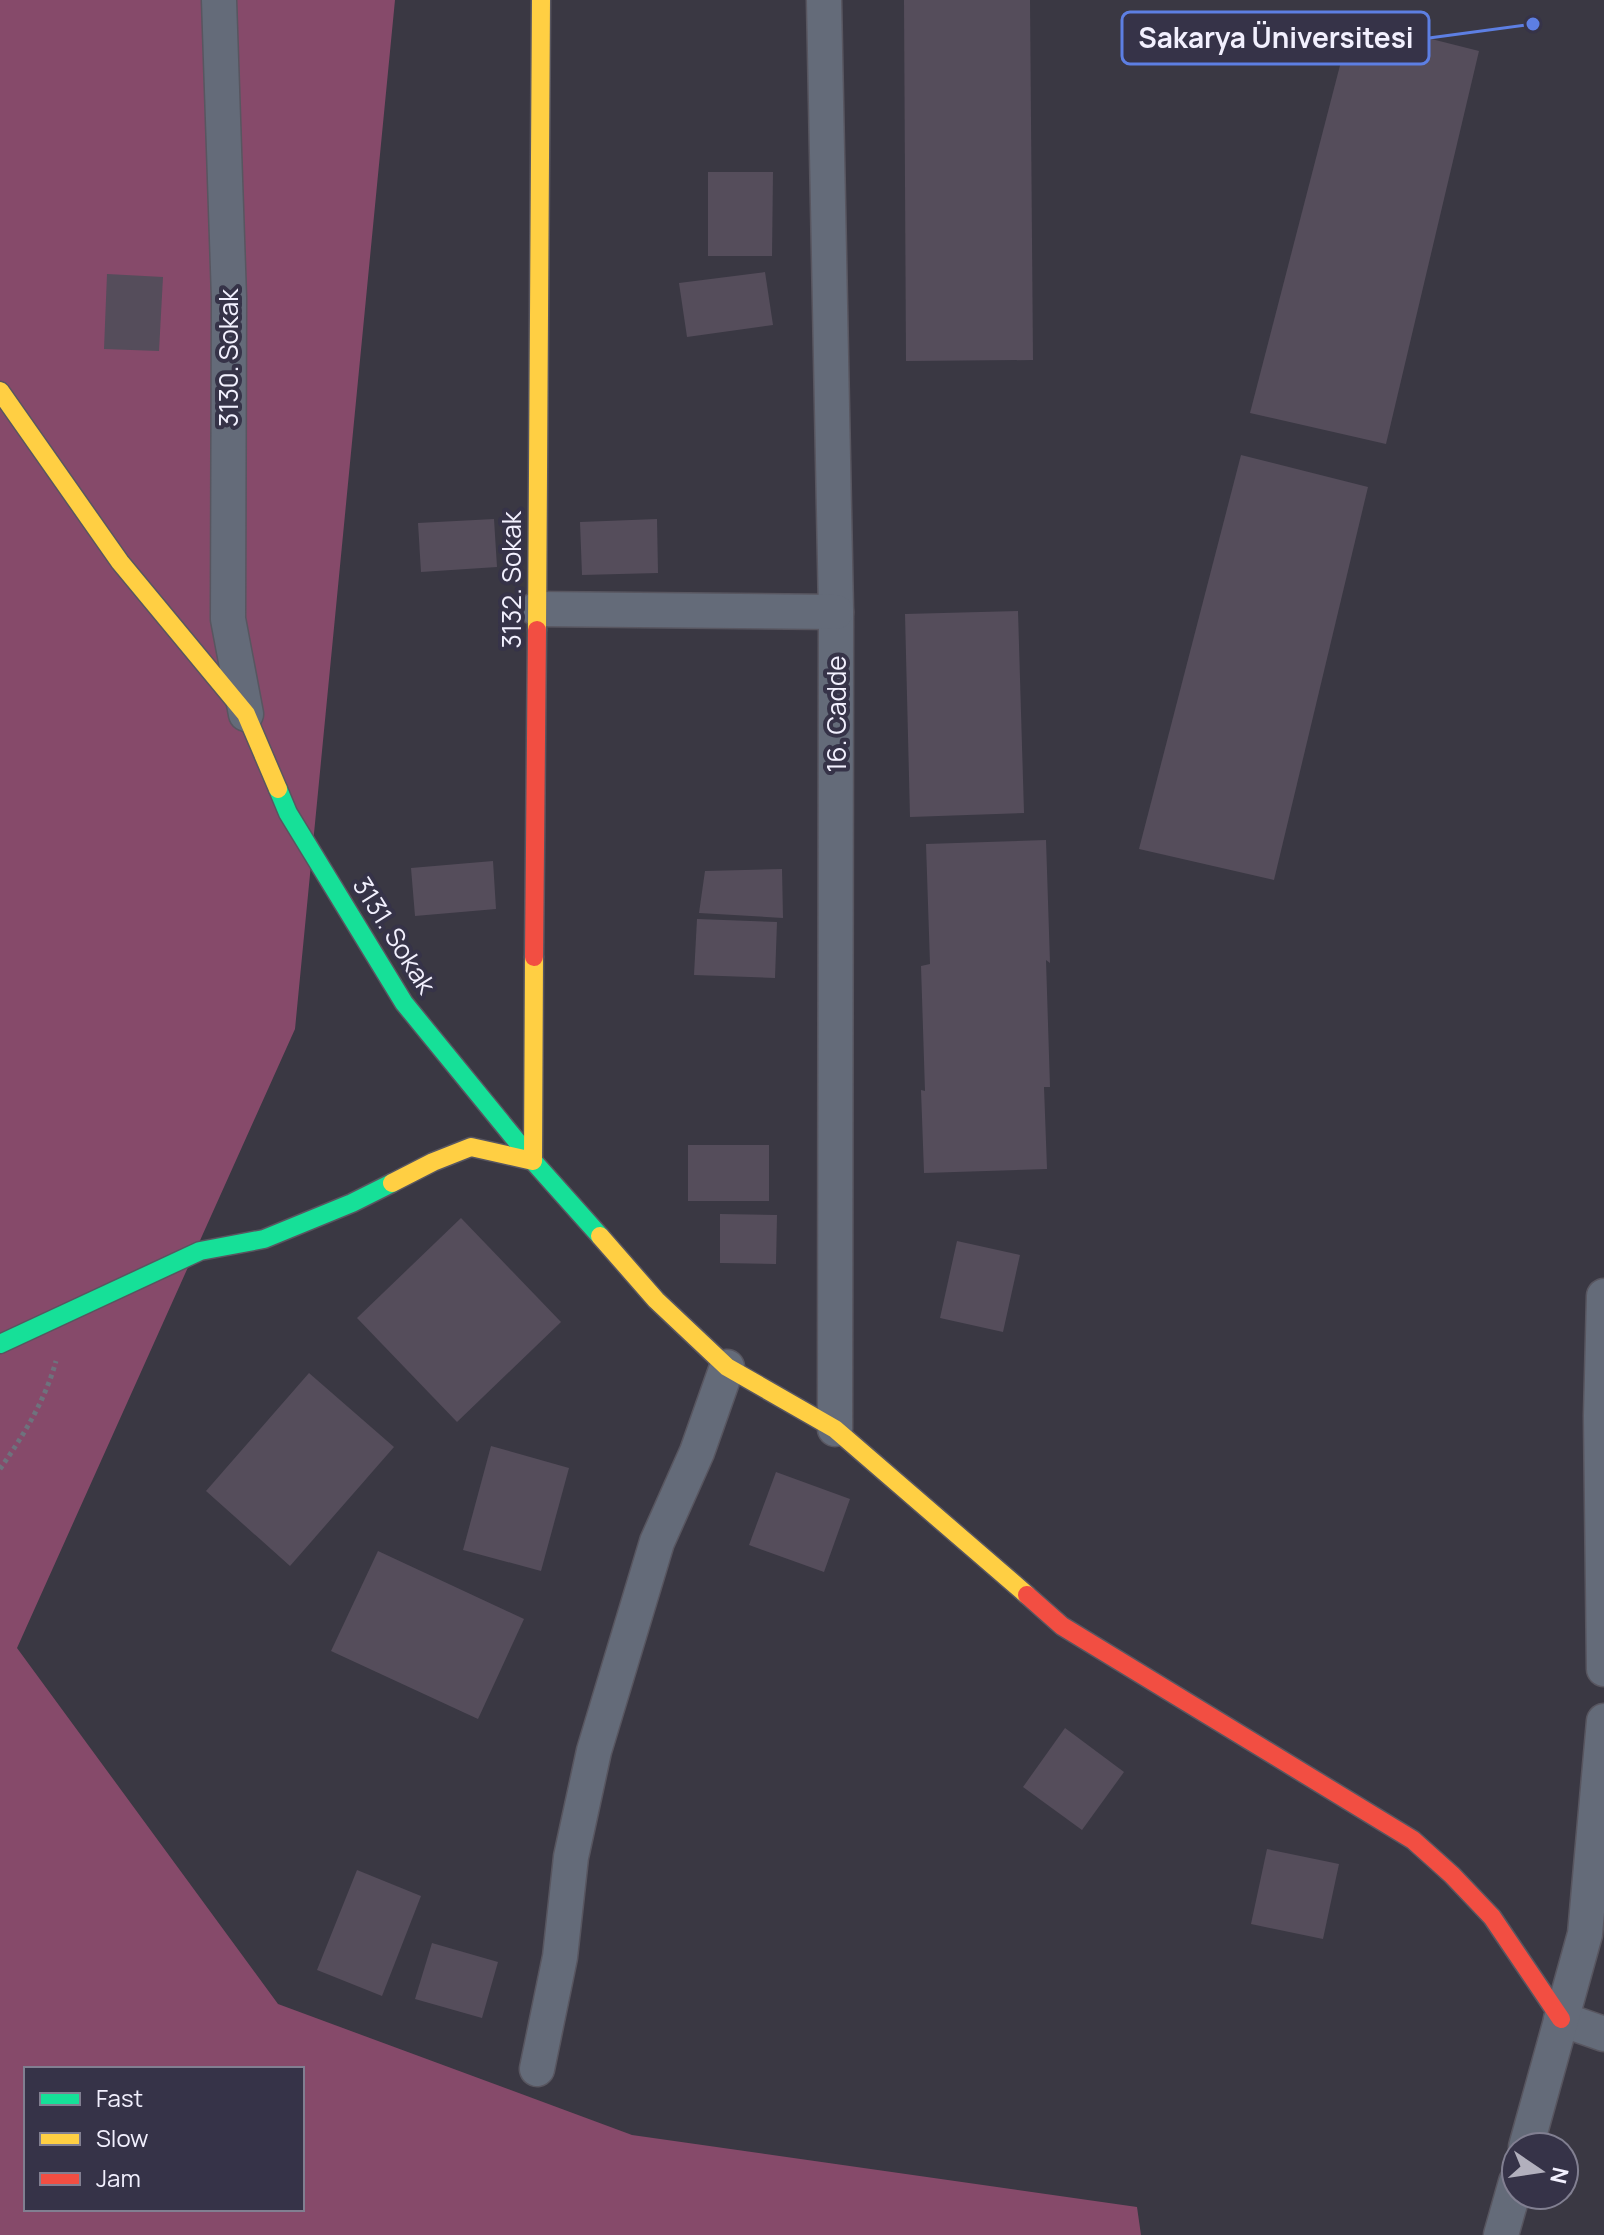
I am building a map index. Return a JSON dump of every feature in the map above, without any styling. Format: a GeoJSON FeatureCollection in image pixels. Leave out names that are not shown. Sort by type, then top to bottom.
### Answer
{"type":"FeatureCollection","features":[{"type":"Feature","properties":{"kind":"street","name":"3130. Sokak"},"geometry":{"type":"LineString","coordinates":[[219,0],[229,298],[228,619],[246,714]]}},
{"type":"Feature","properties":{"kind":"street","name":"3132. Sokak"},"geometry":{"type":"LineString","coordinates":[[533,1161],[541,0]]}},
{"type":"Feature","properties":{"kind":"street","name":"16. Cadde"},"geometry":{"type":"LineString","coordinates":[[824,0],[836,612],[835,1429]]}},
{"type":"Feature","properties":{"kind":"street","name":"3131. Sokak"},"geometry":{"type":"LineString","coordinates":[[0,391],[120,562],[246,714],[288,813],[404,1003],[533,1161],[656,1300],[727,1367],[835,1429],[1062,1626],[1413,1840],[1492,1917],[1561,2019]]}},
{"type":"Feature","properties":{"kind":"street"},"geometry":{"type":"LineString","coordinates":[[537,609],[836,612]]}},
{"type":"Feature","properties":{"kind":"street"},"geometry":{"type":"LineString","coordinates":[[0,1344],[200,1251],[264,1239],[352,1203],[433,1162],[471,1147],[533,1161]]}},
{"type":"Feature","properties":{"kind":"street"},"geometry":{"type":"LineString","coordinates":[[1604,1296],[1601,1416],[1604,1669]]}},
{"type":"Feature","properties":{"kind":"street"},"geometry":{"type":"LineString","coordinates":[[537,2069],[560,1957],[571,1857],[594,1751],[657,1542],[697,1452],[727,1367]]}},
{"type":"Feature","properties":{"kind":"street"},"geometry":{"type":"LineString","coordinates":[[1530,2131],[1585,1934],[1604,1721]]}},
{"type":"Feature","properties":{"kind":"street"},"geometry":{"type":"LineString","coordinates":[[1561,2019],[1604,2034]]}},
{"type":"Feature","properties":{"kind":"street"},"geometry":{"type":"LineString","coordinates":[[1501,2235],[1508,2211]]}},
{"type":"Feature","properties":{"kind":"path"},"geometry":{"type":"LineString","coordinates":[[0,1469],[25,1432],[52,1378],[70,1310]]}},
{"type":"Feature","properties":{"kind":"shaded area"},"geometry":{"type":"Polygon","coordinates":[[[0,0],[395,0],[295,1029],[17,1648],[278,2004],[632,2135],[1137,2207],[1141,2235],[0,2235],[0,0]]]}},
{"type":"Feature","properties":{"kind":"building"},"geometry":{"type":"Polygon","coordinates":[[[904,0],[1030,0],[1033,360],[906,361],[904,0]]]}},
{"type":"Feature","properties":{"kind":"building"},"geometry":{"type":"Polygon","coordinates":[[[1352,19],[1479,51],[1386,444],[1250,413],[1352,19]]]}},
{"type":"Feature","properties":{"kind":"building"},"geometry":{"type":"Polygon","coordinates":[[[708,172],[773,172],[772,256],[708,256],[708,172]]]}},
{"type":"Feature","properties":{"kind":"building"},"geometry":{"type":"Polygon","coordinates":[[[765,272],[773,325],[687,337],[679,283],[765,272]]]}},
{"type":"Feature","properties":{"kind":"building"},"geometry":{"type":"Polygon","coordinates":[[[107,274],[163,277],[159,351],[104,349],[107,274]]]}},
{"type":"Feature","properties":{"kind":"building"},"geometry":{"type":"Polygon","coordinates":[[[1241,455],[1368,487],[1274,880],[1139,849],[1241,455]]]}},
{"type":"Feature","properties":{"kind":"building"},"geometry":{"type":"Polygon","coordinates":[[[494,519],[497,567],[421,572],[418,523],[494,519]]]}},
{"type":"Feature","properties":{"kind":"building"},"geometry":{"type":"Polygon","coordinates":[[[657,519],[658,573],[582,575],[580,522],[657,519]]]}},
{"type":"Feature","properties":{"kind":"building"},"geometry":{"type":"Polygon","coordinates":[[[1018,611],[1024,813],[910,817],[905,614],[1018,611]]]}},
{"type":"Feature","properties":{"kind":"building"},"geometry":{"type":"Polygon","coordinates":[[[1046,840],[1050,963],[1046,960],[1050,1087],[1044,1087],[1047,1169],[924,1173],[921,966],[930,964],[926,844],[1046,840]]]}},
{"type":"Feature","properties":{"kind":"building"},"geometry":{"type":"Polygon","coordinates":[[[493,861],[496,909],[415,916],[411,868],[493,861]]]}},
{"type":"Feature","properties":{"kind":"building"},"geometry":{"type":"Polygon","coordinates":[[[782,869],[783,918],[699,913],[705,871],[782,869]]]}},
{"type":"Feature","properties":{"kind":"building"},"geometry":{"type":"Polygon","coordinates":[[[697,919],[777,922],[775,978],[694,975],[697,919]]]}},
{"type":"Feature","properties":{"kind":"building"},"geometry":{"type":"Polygon","coordinates":[[[688,1145],[769,1145],[769,1201],[688,1201],[688,1145]]]}},
{"type":"Feature","properties":{"kind":"building"},"geometry":{"type":"Polygon","coordinates":[[[720,1214],[777,1215],[776,1264],[720,1263],[720,1214]]]}},
{"type":"Feature","properties":{"kind":"building"},"geometry":{"type":"Polygon","coordinates":[[[461,1218],[561,1322],[457,1422],[357,1318],[461,1218]]]}},
{"type":"Feature","properties":{"kind":"building"},"geometry":{"type":"Polygon","coordinates":[[[957,1241],[1020,1255],[1003,1332],[940,1318],[957,1241]]]}},
{"type":"Feature","properties":{"kind":"building"},"geometry":{"type":"Polygon","coordinates":[[[309,1373],[394,1447],[290,1566],[206,1491],[309,1373]]]}},
{"type":"Feature","properties":{"kind":"building"},"geometry":{"type":"Polygon","coordinates":[[[491,1446],[569,1468],[541,1571],[463,1550],[491,1446]]]}},
{"type":"Feature","properties":{"kind":"building"},"geometry":{"type":"Polygon","coordinates":[[[776,1472],[850,1499],[824,1572],[749,1545],[776,1472]]]}},
{"type":"Feature","properties":{"kind":"building"},"geometry":{"type":"Polygon","coordinates":[[[378,1551],[524,1619],[478,1719],[331,1651],[378,1551]]]}},
{"type":"Feature","properties":{"kind":"building"},"geometry":{"type":"Polygon","coordinates":[[[1065,1728],[1124,1772],[1082,1830],[1023,1787],[1065,1728]]]}},
{"type":"Feature","properties":{"kind":"building"},"geometry":{"type":"Polygon","coordinates":[[[1267,1849],[1339,1864],[1323,1939],[1251,1924],[1267,1849]]]}},
{"type":"Feature","properties":{"kind":"building"},"geometry":{"type":"Polygon","coordinates":[[[357,1870],[421,1896],[382,1996],[317,1970],[357,1870]]]}},
{"type":"Feature","properties":{"kind":"building"},"geometry":{"type":"Polygon","coordinates":[[[432,1943],[498,1962],[482,2018],[415,1999],[432,1943]]]}},
{"type":"Feature","properties":{"kind":"traffic: fast"},"geometry":{"type":"LineString","coordinates":[[278,789],[288,813],[404,1003],[533,1161],[600,1236]]}},
{"type":"Feature","properties":{"kind":"traffic: fast"},"geometry":{"type":"LineString","coordinates":[[0,1344],[200,1251],[264,1239],[392,1183]]}},
{"type":"Feature","properties":{"kind":"traffic: slow"},"geometry":{"type":"LineString","coordinates":[[537,630],[541,0]]}},
{"type":"Feature","properties":{"kind":"traffic: slow"},"geometry":{"type":"LineString","coordinates":[[0,391],[120,562],[246,714],[278,789]]}},
{"type":"Feature","properties":{"kind":"traffic: slow"},"geometry":{"type":"LineString","coordinates":[[392,1183],[471,1147],[533,1161],[534,957]]}},
{"type":"Feature","properties":{"kind":"traffic: slow"},"geometry":{"type":"LineString","coordinates":[[600,1236],[656,1300],[727,1367],[835,1429],[1027,1595]]}},
{"type":"Feature","properties":{"kind":"traffic: jam"},"geometry":{"type":"LineString","coordinates":[[534,957],[537,630]]}},
{"type":"Feature","properties":{"kind":"traffic: jam"},"geometry":{"type":"LineString","coordinates":[[1027,1595],[1062,1626],[1413,1840],[1492,1917],[1561,2019]]}},
{"type":"Feature","properties":{"kind":"place","name":"Sakarya Üniversitesi"},"geometry":{"type":"Point","coordinates":[1533,24]}}]}
